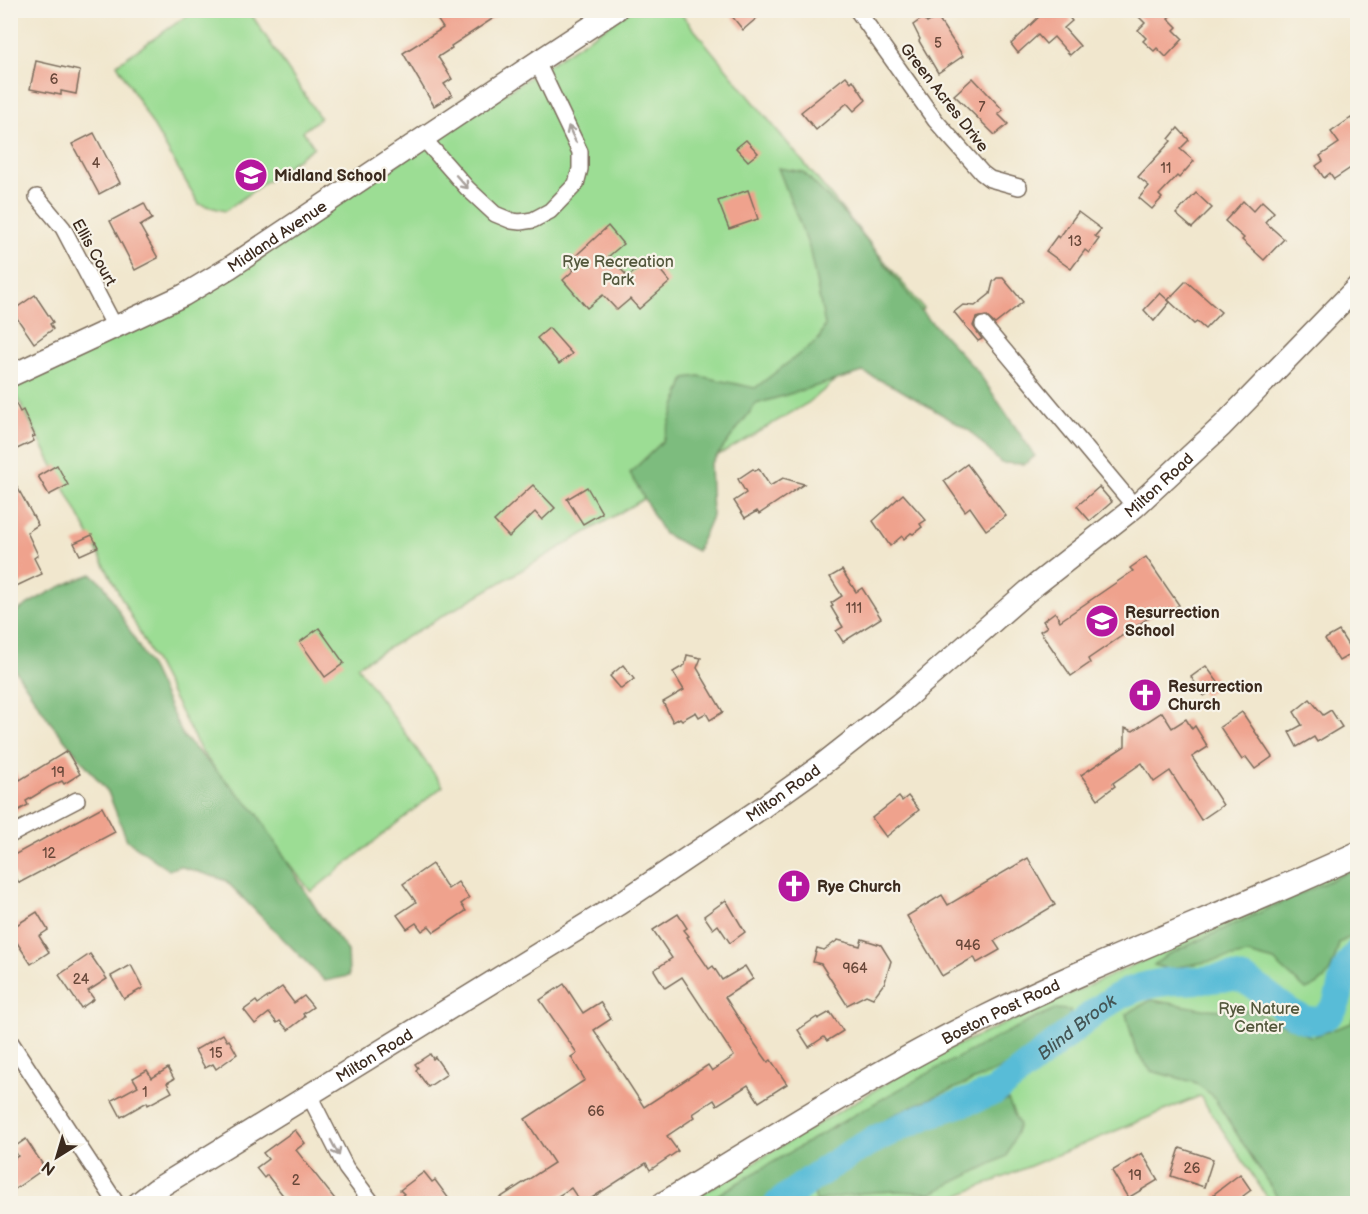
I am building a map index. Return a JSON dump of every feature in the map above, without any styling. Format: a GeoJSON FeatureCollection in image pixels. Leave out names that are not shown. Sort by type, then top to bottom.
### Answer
{"type":"FeatureCollection","features":[{"type":"Feature","properties":{"kind":"main road","name":"Boston Post Road"},"geometry":{"type":"LineString","coordinates":[[664,1203],[905,1060],[962,1029],[1095,967],[1358,854]]}},
{"type":"Feature","properties":{"kind":"street","name":"Midland Avenue"},"geometry":{"type":"LineString","coordinates":[[10,376],[184,295],[230,268],[616,10]]}},
{"type":"Feature","properties":{"kind":"street","name":"Green Acres Drive"},"geometry":{"type":"LineString","coordinates":[[857,10],[935,120],[982,173],[990,179],[1018,187]]}},
{"type":"Feature","properties":{"kind":"street"},"geometry":{"type":"LineString","coordinates":[[423,138],[467,188],[495,214],[520,222],[533,220],[550,211],[576,184],[580,169],[580,152],[537,62]]}},
{"type":"Feature","properties":{"kind":"street","name":"Ellis Court"},"geometry":{"type":"LineString","coordinates":[[37,197],[63,228],[116,327]]}},
{"type":"Feature","properties":{"kind":"street","name":"Milton Road"},"geometry":{"type":"LineString","coordinates":[[137,1203],[619,904],[819,767],[899,704],[1028,591],[1135,507],[1222,426],[1358,286]]}},
{"type":"Feature","properties":{"kind":"street"},"geometry":{"type":"LineString","coordinates":[[983,325],[1135,507]]}},
{"type":"Feature","properties":{"kind":"street"},"geometry":{"type":"LineString","coordinates":[[10,835],[77,800]]}},
{"type":"Feature","properties":{"kind":"street"},"geometry":{"type":"LineString","coordinates":[[10,1041],[117,1203]]}},
{"type":"Feature","properties":{"kind":"street"},"geometry":{"type":"LineString","coordinates":[[309,1095],[346,1168],[373,1203]]}},
{"type":"Feature","properties":{"kind":"green space"},"geometry":{"type":"Polygon","coordinates":[[[194,11],[249,11],[320,118],[303,131],[314,147],[225,211],[199,204],[117,64],[194,11]]]}},
{"type":"Feature","properties":{"kind":"green space","name":"Rye Recreation Park"},"geometry":{"type":"Polygon","coordinates":[[[630,11],[679,11],[924,309],[808,403],[357,666],[443,786],[311,892],[201,751],[12,387],[190,300],[630,11]]]}},
{"type":"Feature","properties":{"kind":"green space"},"geometry":{"type":"Polygon","coordinates":[[[778,168],[803,172],[854,224],[922,312],[978,372],[1035,456],[1025,464],[1001,463],[970,431],[899,389],[863,372],[756,404],[710,465],[712,516],[697,551],[664,534],[630,473],[663,441],[685,378],[699,376],[755,388],[819,339],[825,325],[809,247],[778,168]]]}},
{"type":"Feature","properties":{"kind":"green space"},"geometry":{"type":"Polygon","coordinates":[[[92,574],[104,585],[152,670],[183,736],[257,813],[320,915],[348,951],[349,976],[325,981],[225,880],[179,866],[169,870],[127,840],[108,792],[51,723],[11,664],[11,615],[50,592],[92,574]]]}},
{"type":"Feature","properties":{"kind":"green space","name":"Rye Nature Center"},"geometry":{"type":"Polygon","coordinates":[[[1357,863],[1357,1203],[1271,1203],[1200,1096],[943,1202],[684,1204],[925,1060],[1357,863]]]}},
{"type":"Feature","properties":{"kind":"green space"},"geometry":{"type":"Polygon","coordinates":[[[1357,868],[1357,933],[1339,943],[1330,972],[1321,982],[1306,990],[1274,961],[1248,954],[1168,969],[1154,965],[1167,955],[1357,868]]]}},
{"type":"Feature","properties":{"kind":"green space"},"geometry":{"type":"Polygon","coordinates":[[[1357,996],[1357,1203],[1281,1203],[1212,1095],[1194,1082],[1151,1071],[1136,1052],[1126,1014],[1151,1000],[1203,1009],[1253,1011],[1312,1037],[1352,1023],[1356,1013],[1357,996]]]}},
{"type":"Feature","properties":{"kind":"green space"},"geometry":{"type":"Polygon","coordinates":[[[1055,1009],[1070,1010],[1071,1018],[1052,1038],[1017,1062],[903,1110],[871,1127],[825,1156],[766,1203],[704,1203],[921,1078],[1055,1009]]]}},
{"type":"Feature","properties":{"kind":"green space"},"geometry":{"type":"Polygon","coordinates":[[[1008,1100],[1019,1125],[1007,1156],[932,1193],[895,1191],[863,1193],[816,1201],[814,1192],[820,1185],[883,1147],[929,1127],[1008,1100]]]}},
{"type":"Feature","properties":{"kind":"building"},"geometry":{"type":"Polygon","coordinates":[[[451,10],[506,10],[438,57],[452,79],[444,84],[452,95],[434,106],[403,53],[443,28],[437,19],[451,10]]]}},
{"type":"Feature","properties":{"kind":"building"},"geometry":{"type":"Polygon","coordinates":[[[727,10],[766,10],[743,30],[727,10]]]}},
{"type":"Feature","properties":{"kind":"building"},"geometry":{"type":"Polygon","coordinates":[[[1046,10],[1063,10],[1072,21],[1064,28],[1080,46],[1070,55],[1054,37],[1046,44],[1038,35],[1018,53],[1011,44],[1046,10]]]}},
{"type":"Feature","properties":{"kind":"building"},"geometry":{"type":"Polygon","coordinates":[[[1132,10],[1176,10],[1168,18],[1177,27],[1174,30],[1183,39],[1166,57],[1157,48],[1154,51],[1143,41],[1146,38],[1138,30],[1145,23],[1132,10]]]}},
{"type":"Feature","properties":{"kind":"building"},"geometry":{"type":"Polygon","coordinates":[[[937,17],[963,56],[938,73],[919,41],[913,25],[923,18],[927,23],[937,17]]]}},
{"type":"Feature","properties":{"kind":"building"},"geometry":{"type":"Polygon","coordinates":[[[36,61],[80,71],[76,94],[61,91],[61,95],[30,89],[36,61]]]}},
{"type":"Feature","properties":{"kind":"building"},"geometry":{"type":"Polygon","coordinates":[[[846,76],[851,82],[853,80],[866,100],[854,111],[847,103],[816,130],[801,112],[846,76]]]}},
{"type":"Feature","properties":{"kind":"building"},"geometry":{"type":"Polygon","coordinates":[[[973,78],[1003,110],[998,114],[1008,124],[995,135],[954,95],[973,78]]]}},
{"type":"Feature","properties":{"kind":"building"},"geometry":{"type":"Polygon","coordinates":[[[1351,118],[1358,128],[1358,163],[1334,179],[1330,173],[1324,178],[1316,166],[1323,161],[1320,156],[1339,143],[1331,132],[1351,118]]]}},
{"type":"Feature","properties":{"kind":"building"},"geometry":{"type":"Polygon","coordinates":[[[1178,128],[1189,140],[1180,149],[1194,161],[1159,195],[1162,198],[1152,209],[1139,198],[1149,186],[1138,177],[1171,141],[1169,139],[1178,128]]]}},
{"type":"Feature","properties":{"kind":"building"},"geometry":{"type":"Polygon","coordinates":[[[94,133],[120,183],[99,194],[72,144],[94,133]]]}},
{"type":"Feature","properties":{"kind":"building"},"geometry":{"type":"Polygon","coordinates":[[[746,140],[758,153],[748,161],[736,148],[746,140]]]}},
{"type":"Feature","properties":{"kind":"building"},"geometry":{"type":"Polygon","coordinates":[[[748,190],[758,219],[729,229],[718,201],[748,190]]]}},
{"type":"Feature","properties":{"kind":"building"},"geometry":{"type":"Polygon","coordinates":[[[1196,193],[1212,208],[1192,228],[1176,214],[1196,193]]]}},
{"type":"Feature","properties":{"kind":"building"},"geometry":{"type":"Polygon","coordinates":[[[1243,201],[1253,211],[1262,201],[1274,212],[1265,222],[1284,239],[1264,260],[1225,221],[1243,201]]]}},
{"type":"Feature","properties":{"kind":"building"},"geometry":{"type":"Polygon","coordinates":[[[144,203],[152,219],[140,226],[158,258],[135,270],[110,221],[144,203]]]}},
{"type":"Feature","properties":{"kind":"building"},"geometry":{"type":"Polygon","coordinates":[[[1078,212],[1101,229],[1095,236],[1099,239],[1089,253],[1085,250],[1071,269],[1046,251],[1057,236],[1059,238],[1078,212]]]}},
{"type":"Feature","properties":{"kind":"building"},"geometry":{"type":"Polygon","coordinates":[[[608,226],[623,244],[609,256],[628,277],[650,258],[670,282],[639,309],[630,299],[617,310],[603,295],[587,308],[563,280],[574,270],[568,263],[608,226]]]}},
{"type":"Feature","properties":{"kind":"building"},"geometry":{"type":"Polygon","coordinates":[[[997,278],[1003,278],[1023,302],[995,324],[986,316],[976,318],[973,326],[982,339],[978,341],[954,312],[963,305],[975,306],[990,294],[993,282],[997,278]]]}},
{"type":"Feature","properties":{"kind":"building"},"geometry":{"type":"Polygon","coordinates":[[[1186,281],[1221,312],[1205,329],[1197,322],[1194,324],[1168,300],[1186,281]]]}},
{"type":"Feature","properties":{"kind":"building"},"geometry":{"type":"Polygon","coordinates":[[[1160,293],[1170,302],[1154,321],[1144,310],[1160,293]]]}},
{"type":"Feature","properties":{"kind":"building"},"geometry":{"type":"Polygon","coordinates":[[[35,295],[53,322],[50,324],[53,329],[34,343],[12,311],[35,295]]]}},
{"type":"Feature","properties":{"kind":"building"},"geometry":{"type":"Polygon","coordinates":[[[549,328],[572,354],[559,364],[537,338],[549,328]]]}},
{"type":"Feature","properties":{"kind":"building"},"geometry":{"type":"Polygon","coordinates":[[[10,392],[20,412],[23,410],[35,436],[32,437],[34,441],[17,449],[10,435],[10,392]]]}},
{"type":"Feature","properties":{"kind":"building"},"geometry":{"type":"Polygon","coordinates":[[[967,464],[1006,516],[986,530],[970,507],[965,511],[944,481],[967,464]]]}},
{"type":"Feature","properties":{"kind":"building"},"geometry":{"type":"Polygon","coordinates":[[[57,465],[68,485],[49,495],[38,476],[57,465]]]}},
{"type":"Feature","properties":{"kind":"building"},"geometry":{"type":"Polygon","coordinates":[[[753,469],[755,471],[759,469],[770,486],[783,478],[804,484],[759,514],[757,511],[745,518],[734,501],[746,493],[738,479],[753,469]]]}},
{"type":"Feature","properties":{"kind":"building"},"geometry":{"type":"Polygon","coordinates":[[[10,474],[38,525],[27,532],[38,555],[34,558],[42,574],[10,589],[10,474]]]}},
{"type":"Feature","properties":{"kind":"building"},"geometry":{"type":"Polygon","coordinates":[[[533,485],[555,508],[542,520],[535,512],[509,537],[494,521],[533,485]]]}},
{"type":"Feature","properties":{"kind":"building"},"geometry":{"type":"Polygon","coordinates":[[[587,487],[602,513],[583,524],[567,499],[587,487]]]}},
{"type":"Feature","properties":{"kind":"building"},"geometry":{"type":"Polygon","coordinates":[[[1099,487],[1112,502],[1090,521],[1077,506],[1099,487]]]}},
{"type":"Feature","properties":{"kind":"building"},"geometry":{"type":"Polygon","coordinates":[[[903,494],[926,520],[920,524],[922,527],[913,534],[911,533],[904,539],[902,536],[890,546],[873,521],[903,494]]]}},
{"type":"Feature","properties":{"kind":"building"},"geometry":{"type":"Polygon","coordinates":[[[92,535],[98,547],[80,555],[74,543],[92,535]]]}},
{"type":"Feature","properties":{"kind":"building"},"geometry":{"type":"Polygon","coordinates":[[[1146,557],[1179,605],[1164,615],[1160,610],[1088,659],[1090,663],[1071,676],[1040,631],[1047,627],[1043,621],[1055,612],[1060,621],[1133,571],[1130,568],[1146,557]]]}},
{"type":"Feature","properties":{"kind":"building"},"geometry":{"type":"Polygon","coordinates":[[[842,570],[856,592],[862,588],[881,618],[843,642],[836,631],[843,627],[831,607],[833,606],[831,603],[842,596],[830,577],[842,570]]]}},
{"type":"Feature","properties":{"kind":"building"},"geometry":{"type":"Polygon","coordinates":[[[319,628],[344,663],[325,677],[300,642],[319,628]]]}},
{"type":"Feature","properties":{"kind":"building"},"geometry":{"type":"Polygon","coordinates":[[[1339,631],[1353,653],[1339,661],[1325,639],[1339,631]]]}},
{"type":"Feature","properties":{"kind":"building"},"geometry":{"type":"Polygon","coordinates":[[[687,655],[701,658],[697,668],[723,712],[710,720],[706,713],[699,717],[696,712],[673,722],[663,702],[684,690],[673,672],[685,665],[687,655]]]}},
{"type":"Feature","properties":{"kind":"building"},"geometry":{"type":"Polygon","coordinates":[[[623,665],[634,679],[621,689],[610,676],[623,665]]]}},
{"type":"Feature","properties":{"kind":"building"},"geometry":{"type":"Polygon","coordinates":[[[1206,666],[1220,685],[1204,696],[1191,677],[1206,666]]]}},
{"type":"Feature","properties":{"kind":"building"},"geometry":{"type":"Polygon","coordinates":[[[1310,699],[1323,715],[1331,710],[1342,727],[1317,742],[1314,737],[1297,747],[1289,732],[1302,725],[1294,712],[1310,699]]]}},
{"type":"Feature","properties":{"kind":"building"},"geometry":{"type":"Polygon","coordinates":[[[1162,712],[1172,728],[1186,719],[1192,729],[1195,726],[1208,747],[1192,757],[1223,805],[1201,820],[1170,771],[1154,782],[1142,763],[1113,783],[1115,786],[1098,799],[1081,775],[1125,746],[1125,728],[1133,731],[1162,712]]]}},
{"type":"Feature","properties":{"kind":"building"},"geometry":{"type":"Polygon","coordinates":[[[1242,712],[1272,757],[1255,769],[1246,757],[1242,760],[1220,727],[1242,712]]]}},
{"type":"Feature","properties":{"kind":"building"},"geometry":{"type":"Polygon","coordinates":[[[67,751],[80,774],[64,784],[62,781],[49,787],[26,801],[28,805],[14,813],[10,806],[10,763],[20,780],[67,751]]]}},
{"type":"Feature","properties":{"kind":"building"},"geometry":{"type":"Polygon","coordinates":[[[908,796],[919,810],[886,837],[872,818],[899,797],[902,801],[908,796]]]}},
{"type":"Feature","properties":{"kind":"building"},"geometry":{"type":"Polygon","coordinates":[[[102,807],[115,832],[19,883],[10,867],[10,864],[15,862],[12,856],[102,807]]]}},
{"type":"Feature","properties":{"kind":"building"},"geometry":{"type":"Polygon","coordinates":[[[1028,858],[1055,905],[994,941],[1000,950],[977,963],[974,957],[942,976],[907,916],[942,895],[948,905],[1028,858]]]}},
{"type":"Feature","properties":{"kind":"building"},"geometry":{"type":"Polygon","coordinates":[[[432,864],[448,889],[458,882],[469,898],[461,904],[466,911],[434,932],[429,926],[422,931],[416,923],[407,929],[397,915],[416,902],[403,884],[432,864]]]}},
{"type":"Feature","properties":{"kind":"building"},"geometry":{"type":"Polygon","coordinates":[[[726,900],[745,932],[730,943],[718,925],[713,929],[704,916],[726,900]]]}},
{"type":"Feature","properties":{"kind":"building"},"geometry":{"type":"Polygon","coordinates":[[[37,912],[48,930],[39,936],[49,952],[31,964],[10,929],[37,912]]]}},
{"type":"Feature","properties":{"kind":"building"},"geometry":{"type":"Polygon","coordinates":[[[678,914],[687,928],[684,930],[689,936],[687,937],[709,969],[713,966],[722,980],[745,966],[753,979],[725,997],[755,1044],[768,1062],[771,1060],[787,1084],[759,1102],[748,1085],[717,1105],[714,1100],[693,1114],[695,1117],[667,1136],[678,1151],[650,1170],[646,1163],[584,1203],[581,1203],[571,1188],[547,1203],[492,1203],[554,1163],[525,1119],[585,1080],[571,1057],[577,1053],[540,1000],[564,984],[583,1013],[600,1002],[611,1019],[594,1030],[644,1107],[708,1065],[712,1071],[734,1056],[682,977],[665,988],[654,970],[672,958],[653,930],[678,914]]]}},
{"type":"Feature","properties":{"kind":"building"},"geometry":{"type":"Polygon","coordinates":[[[862,939],[881,945],[891,961],[885,982],[873,998],[866,995],[847,1005],[821,964],[813,962],[817,948],[824,950],[838,940],[860,946],[862,939]]]}},
{"type":"Feature","properties":{"kind":"building"},"geometry":{"type":"Polygon","coordinates":[[[90,954],[107,979],[88,991],[94,999],[81,1008],[59,975],[90,954]]]}},
{"type":"Feature","properties":{"kind":"building"},"geometry":{"type":"Polygon","coordinates":[[[131,965],[143,988],[124,999],[111,976],[131,965]]]}},
{"type":"Feature","properties":{"kind":"building"},"geometry":{"type":"Polygon","coordinates":[[[282,987],[294,1003],[304,996],[313,1007],[303,1014],[305,1017],[288,1030],[280,1021],[277,1023],[269,1013],[255,1024],[244,1010],[256,1001],[258,1004],[282,987]]]}},
{"type":"Feature","properties":{"kind":"building"},"geometry":{"type":"Polygon","coordinates":[[[830,1012],[843,1031],[827,1041],[824,1037],[809,1047],[798,1030],[817,1017],[818,1019],[830,1012]]]}},
{"type":"Feature","properties":{"kind":"building"},"geometry":{"type":"Polygon","coordinates":[[[223,1034],[237,1054],[216,1069],[213,1064],[205,1068],[195,1050],[223,1034]]]}},
{"type":"Feature","properties":{"kind":"building"},"geometry":{"type":"Polygon","coordinates":[[[430,1054],[433,1059],[435,1057],[447,1074],[428,1087],[416,1070],[418,1068],[415,1064],[430,1054]]]}},
{"type":"Feature","properties":{"kind":"building"},"geometry":{"type":"Polygon","coordinates":[[[168,1068],[174,1079],[167,1083],[172,1092],[148,1105],[147,1102],[121,1117],[112,1100],[138,1086],[133,1078],[147,1070],[152,1078],[168,1068]]]}},
{"type":"Feature","properties":{"kind":"building"},"geometry":{"type":"Polygon","coordinates":[[[295,1130],[305,1143],[296,1150],[338,1203],[289,1203],[267,1175],[264,1178],[256,1168],[268,1159],[263,1153],[295,1130]]]}},
{"type":"Feature","properties":{"kind":"building"},"geometry":{"type":"Polygon","coordinates":[[[26,1139],[45,1168],[15,1189],[10,1182],[10,1161],[18,1156],[13,1148],[26,1139]]]}},
{"type":"Feature","properties":{"kind":"building"},"geometry":{"type":"Polygon","coordinates":[[[1180,1148],[1213,1159],[1204,1187],[1171,1176],[1180,1148]]]}},
{"type":"Feature","properties":{"kind":"building"},"geometry":{"type":"Polygon","coordinates":[[[1142,1153],[1158,1180],[1128,1198],[1112,1171],[1142,1153]]]}},
{"type":"Feature","properties":{"kind":"building"},"geometry":{"type":"Polygon","coordinates":[[[424,1172],[432,1182],[435,1180],[452,1203],[391,1203],[404,1194],[400,1190],[424,1172]]]}},
{"type":"Feature","properties":{"kind":"building"},"geometry":{"type":"Polygon","coordinates":[[[1240,1174],[1251,1190],[1243,1196],[1249,1203],[1221,1203],[1214,1194],[1240,1174]]]}},
{"type":"Feature","properties":{"kind":"waterway","name":"Blind Brook"},"geometry":{"type":"LineString","coordinates":[[778,1204],[829,1167],[883,1135],[930,1114],[995,1091],[1096,1012],[1127,992],[1160,983],[1233,978],[1252,984],[1299,1017],[1318,1020],[1330,1013],[1337,1002],[1345,973],[1358,952]]}},
{"type":"Feature","properties":{"kind":"place","name":"Midland School"},"geometry":{"type":"Point","coordinates":[251,175]}},
{"type":"Feature","properties":{"kind":"place","name":"Resurrection School"},"geometry":{"type":"Point","coordinates":[1102,621]}},
{"type":"Feature","properties":{"kind":"place","name":"Resurrection Church"},"geometry":{"type":"Point","coordinates":[1145,695]}},
{"type":"Feature","properties":{"kind":"place","name":"Rye Church"},"geometry":{"type":"Point","coordinates":[794,886]}}]}
